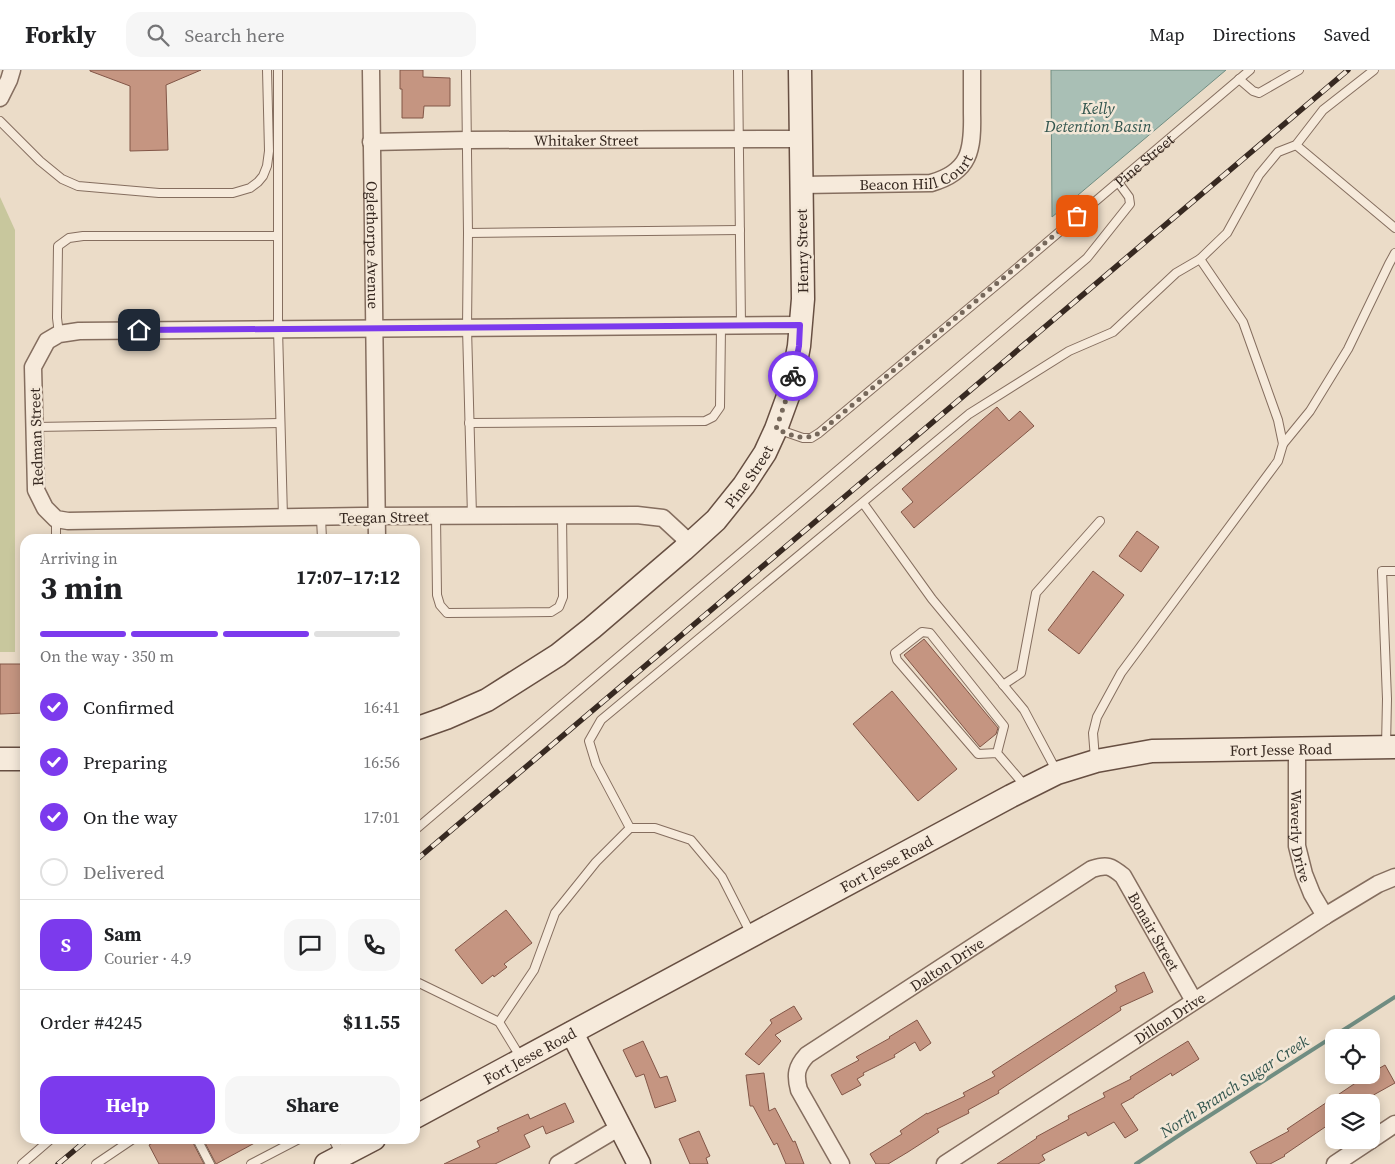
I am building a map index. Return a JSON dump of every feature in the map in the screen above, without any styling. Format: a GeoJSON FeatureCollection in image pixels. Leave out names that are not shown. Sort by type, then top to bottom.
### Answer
{"type":"FeatureCollection","features":[{"type":"Feature","properties":{"kind":"street"},"geometry":{"type":"LineString","coordinates":[[0,98],[12,70]]}},
{"type":"Feature","properties":{"kind":"street","name":"Oglethorpe Avenue"},"geometry":{"type":"LineString","coordinates":[[370,70],[377,534]]}},
{"type":"Feature","properties":{"kind":"street","name":"Henry Street"},"geometry":{"type":"LineString","coordinates":[[776,429],[790,388],[799,346],[803,299],[800,70]]}},
{"type":"Feature","properties":{"kind":"street","name":"Beacon Hill Court"},"geometry":{"type":"LineString","coordinates":[[801,185],[931,183],[944,179],[956,171],[964,162],[970,150],[973,137],[972,70]]}},
{"type":"Feature","properties":{"kind":"street","name":"Whitaker Street"},"geometry":{"type":"LineString","coordinates":[[371,142],[801,139]]}},
{"type":"Feature","properties":{"kind":"street"},"geometry":{"type":"LineString","coordinates":[[53,337],[79,331],[800,325]]}},
{"type":"Feature","properties":{"kind":"street","name":"Redman Street"},"geometry":{"type":"LineString","coordinates":[[53,337],[33,367],[36,490],[45,508],[62,520]]}},
{"type":"Feature","properties":{"kind":"street","name":"Pine Street"},"geometry":{"type":"LineString","coordinates":[[420,727],[487,700],[550,660],[592,628],[716,520],[744,485],[765,453],[776,429]]}},
{"type":"Feature","properties":{"kind":"street","name":"Teegan Street"},"geometry":{"type":"LineString","coordinates":[[62,520],[637,515],[662,518],[690,543]]}},
{"type":"Feature","properties":{"kind":"street","name":"Waverly Drive"},"geometry":{"type":"LineString","coordinates":[[1297,748],[1297,846],[1304,874],[1324,916]]}},
{"type":"Feature","properties":{"kind":"street","name":"Fort Jesse Road"},"geometry":{"type":"LineString","coordinates":[[420,1114],[752,935],[1058,773],[1096,761],[1152,751],[1391,748]]}},
{"type":"Feature","properties":{"kind":"street"},"geometry":{"type":"LineString","coordinates":[[0,759],[20,759]]}},
{"type":"Feature","properties":{"kind":"street","name":"Dalton Drive"},"geometry":{"type":"LineString","coordinates":[[841,1164],[799,1090],[796,1077],[801,1061],[807,1055],[1092,869],[1102,866],[1110,867]]}},
{"type":"Feature","properties":{"kind":"street","name":"Bonair Street"},"geometry":{"type":"LineString","coordinates":[[1110,867],[1122,876],[1194,1001]]}},
{"type":"Feature","properties":{"kind":"street","name":"Dillon Drive"},"geometry":{"type":"LineString","coordinates":[[946,1164],[1324,916],[1370,889],[1395,877]]}},
{"type":"Feature","properties":{"kind":"street"},"geometry":{"type":"LineString","coordinates":[[572,1033],[639,1164]]}},
{"type":"Feature","properties":{"kind":"street"},"geometry":{"type":"LineString","coordinates":[[1380,1134],[1395,1124]]}},
{"type":"Feature","properties":{"kind":"street"},"geometry":{"type":"LineString","coordinates":[[558,1164],[620,1127]]}},
{"type":"Feature","properties":{"kind":"street"},"geometry":{"type":"LineString","coordinates":[[334,1153],[360,1144]]}},
{"type":"Feature","properties":{"kind":"street"},"geometry":{"type":"LineString","coordinates":[[1335,1164],[1358,1149]]}},
{"type":"Feature","properties":{"kind":"lane"},"geometry":{"type":"LineString","coordinates":[[0,121],[40,161],[62,179],[78,186],[159,193],[232,193],[250,188],[258,182],[267,166],[269,151],[267,70]]}},
{"type":"Feature","properties":{"kind":"lane"},"geometry":{"type":"LineString","coordinates":[[278,70],[278,329],[283,517]]}},
{"type":"Feature","properties":{"kind":"lane"},"geometry":{"type":"LineString","coordinates":[[466,70],[467,328],[472,516]]}},
{"type":"Feature","properties":{"kind":"lane"},"geometry":{"type":"LineString","coordinates":[[738,70],[741,325]]}},
{"type":"Feature","properties":{"kind":"lane","name":"Pine Street"},"geometry":{"type":"LineString","coordinates":[[776,429],[803,438],[811,438],[819,433],[1250,70]]}},
{"type":"Feature","properties":{"kind":"lane"},"geometry":{"type":"LineString","coordinates":[[1239,79],[1253,92],[1259,93],[1300,70]]}},
{"type":"Feature","properties":{"kind":"lane"},"geometry":{"type":"LineString","coordinates":[[630,828],[596,764],[589,741],[601,720],[969,414],[1070,352],[1113,332],[1176,273],[1200,259],[1227,233],[1260,175],[1278,152],[1296,145],[1323,110],[1374,70]]}},
{"type":"Feature","properties":{"kind":"lane"},"geometry":{"type":"LineString","coordinates":[[1296,145],[1395,228]]}},
{"type":"Feature","properties":{"kind":"lane"},"geometry":{"type":"LineString","coordinates":[[420,826],[1087,258],[1130,204],[1128,196],[1118,182]]}},
{"type":"Feature","properties":{"kind":"lane"},"geometry":{"type":"LineString","coordinates":[[468,233],[740,230]]}},
{"type":"Feature","properties":{"kind":"lane"},"geometry":{"type":"LineString","coordinates":[[53,337],[57,318],[58,246],[69,238],[83,236],[277,236]]}},
{"type":"Feature","properties":{"kind":"lane"},"geometry":{"type":"LineString","coordinates":[[1096,761],[1093,733],[1097,717],[1122,673],[1278,461],[1283,444],[1310,411],[1348,349],[1395,253]]}},
{"type":"Feature","properties":{"kind":"lane"},"geometry":{"type":"LineString","coordinates":[[1200,259],[1243,322],[1278,420],[1283,444]]}},
{"type":"Feature","properties":{"kind":"lane"},"geometry":{"type":"LineString","coordinates":[[469,423],[705,422],[714,417],[720,407],[721,326]]}},
{"type":"Feature","properties":{"kind":"lane"},"geometry":{"type":"LineString","coordinates":[[34,427],[280,423]]}},
{"type":"Feature","properties":{"kind":"lane"},"geometry":{"type":"LineString","coordinates":[[863,503],[932,599],[1024,710],[1058,773]]}},
{"type":"Feature","properties":{"kind":"lane"},"geometry":{"type":"LineString","coordinates":[[436,516],[437,595],[440,605],[447,613],[551,612],[559,607],[563,597],[562,516]]}},
{"type":"Feature","properties":{"kind":"lane"},"geometry":{"type":"LineString","coordinates":[[321,518],[322,534]]}},
{"type":"Feature","properties":{"kind":"lane"},"geometry":{"type":"LineString","coordinates":[[58,534],[62,520]]}},
{"type":"Feature","properties":{"kind":"lane"},"geometry":{"type":"LineString","coordinates":[[1003,686],[1021,673],[1036,593],[1100,521]]}},
{"type":"Feature","properties":{"kind":"lane"},"geometry":{"type":"LineString","coordinates":[[1391,748],[1386,699],[1382,571],[1395,571]]}},
{"type":"Feature","properties":{"kind":"lane"},"geometry":{"type":"LineString","coordinates":[[922,632],[930,633],[1004,726],[997,753],[978,754],[897,660],[895,653],[922,632]]}},
{"type":"Feature","properties":{"kind":"lane"},"geometry":{"type":"LineString","coordinates":[[997,753],[1027,788]]}},
{"type":"Feature","properties":{"kind":"lane"},"geometry":{"type":"LineString","coordinates":[[499,1022],[534,970],[555,913],[596,862],[630,828],[655,828],[691,840],[722,877],[752,935]]}},
{"type":"Feature","properties":{"kind":"lane"},"geometry":{"type":"LineString","coordinates":[[420,983],[499,1022],[522,1060]]}},
{"type":"Feature","properties":{"kind":"lane"},"geometry":{"type":"LineString","coordinates":[[22,1164],[45,1144]]}},
{"type":"Feature","properties":{"kind":"lane"},"geometry":{"type":"LineString","coordinates":[[96,1164],[126,1144]]}},
{"type":"Feature","properties":{"kind":"lane"},"geometry":{"type":"LineString","coordinates":[[200,1144],[210,1164]]}},
{"type":"Feature","properties":{"kind":"lane"},"geometry":{"type":"LineString","coordinates":[[251,1164],[289,1144]]}},
{"type":"Feature","properties":{"kind":"green space"},"geometry":{"type":"Polygon","coordinates":[[[0,197],[15,230],[15,652],[0,652],[0,197]]]}},
{"type":"Feature","properties":{"kind":"water","name":"Kelly Detention Basin"},"geometry":{"type":"Polygon","coordinates":[[[1051,70],[1226,70],[1052,217],[1051,70]]]}},
{"type":"Feature","properties":{"kind":"building"},"geometry":{"type":"Polygon","coordinates":[[[90,70],[201,70],[166,85],[168,150],[130,151],[130,86],[90,70]]]}},
{"type":"Feature","properties":{"kind":"building"},"geometry":{"type":"Polygon","coordinates":[[[400,70],[423,70],[423,77],[450,78],[450,106],[424,106],[423,118],[402,118],[400,70]]]}},
{"type":"Feature","properties":{"kind":"building"},"geometry":{"type":"Polygon","coordinates":[[[997,407],[1009,421],[1020,411],[1034,426],[914,528],[901,512],[913,502],[902,489],[997,407]]]}},
{"type":"Feature","properties":{"kind":"building"},"geometry":{"type":"Polygon","coordinates":[[[1137,531],[1159,547],[1141,572],[1119,556],[1137,531]]]}},
{"type":"Feature","properties":{"kind":"building"},"geometry":{"type":"Polygon","coordinates":[[[1093,571],[1124,595],[1079,654],[1048,630],[1093,571]]]}},
{"type":"Feature","properties":{"kind":"building"},"geometry":{"type":"Polygon","coordinates":[[[924,639],[998,728],[996,734],[980,747],[904,655],[924,639]]]}},
{"type":"Feature","properties":{"kind":"building"},"geometry":{"type":"Polygon","coordinates":[[[0,664],[20,664],[20,713],[0,714],[0,664]]]}},
{"type":"Feature","properties":{"kind":"building"},"geometry":{"type":"Polygon","coordinates":[[[892,691],[957,769],[918,801],[853,724],[892,691]]]}},
{"type":"Feature","properties":{"kind":"building"},"geometry":{"type":"Polygon","coordinates":[[[506,910],[532,943],[504,964],[507,967],[482,984],[455,950],[506,910]]]}},
{"type":"Feature","properties":{"kind":"building"},"geometry":{"type":"Polygon","coordinates":[[[1144,972],[1153,992],[1120,1007],[1121,1010],[998,1091],[999,1093],[968,1110],[969,1113],[937,1129],[939,1132],[908,1152],[888,1164],[876,1164],[870,1154],[902,1134],[900,1131],[927,1113],[965,1096],[963,1093],[995,1076],[992,1072],[1117,991],[1115,986],[1144,972]]]}},
{"type":"Feature","properties":{"kind":"building"},"geometry":{"type":"Polygon","coordinates":[[[794,1006],[802,1019],[775,1035],[781,1041],[759,1065],[745,1054],[772,1023],[770,1020],[794,1006]]]}},
{"type":"Feature","properties":{"kind":"building"},"geometry":{"type":"Polygon","coordinates":[[[917,1020],[931,1043],[920,1051],[915,1042],[894,1055],[895,1057],[863,1073],[864,1075],[857,1079],[861,1085],[842,1095],[831,1075],[859,1060],[856,1057],[917,1020]]]}},
{"type":"Feature","properties":{"kind":"building"},"geometry":{"type":"Polygon","coordinates":[[[643,1041],[660,1078],[667,1076],[676,1101],[655,1108],[644,1074],[636,1077],[623,1050],[643,1041]]]}},
{"type":"Feature","properties":{"kind":"building"},"geometry":{"type":"Polygon","coordinates":[[[1188,1041],[1199,1059],[1172,1076],[1171,1073],[1121,1104],[1138,1130],[1125,1138],[1114,1122],[1088,1136],[1086,1132],[1042,1155],[1045,1160],[1038,1164],[997,1164],[1036,1137],[1069,1119],[1068,1116],[1105,1097],[1103,1093],[1131,1079],[1130,1077],[1188,1041]]]}},
{"type":"Feature","properties":{"kind":"building"},"geometry":{"type":"Polygon","coordinates":[[[1385,1065],[1395,1083],[1375,1094],[1339,1094],[1354,1084],[1380,1084],[1380,1068],[1385,1065]]]}},
{"type":"Feature","properties":{"kind":"building"},"geometry":{"type":"Polygon","coordinates":[[[764,1073],[769,1111],[775,1108],[793,1142],[795,1141],[804,1164],[786,1164],[777,1143],[774,1145],[753,1106],[750,1106],[746,1075],[764,1073]]]}},
{"type":"Feature","properties":{"kind":"building"},"geometry":{"type":"Polygon","coordinates":[[[565,1103],[574,1122],[546,1134],[543,1126],[524,1135],[530,1147],[495,1164],[444,1164],[480,1147],[477,1141],[499,1131],[497,1128],[528,1114],[530,1119],[565,1103]]]}},
{"type":"Feature","properties":{"kind":"building"},"geometry":{"type":"Polygon","coordinates":[[[1325,1103],[1325,1127],[1285,1156],[1270,1164],[1257,1164],[1250,1152],[1289,1131],[1287,1129],[1325,1103]]]}},
{"type":"Feature","properties":{"kind":"building"},"geometry":{"type":"Polygon","coordinates":[[[699,1131],[710,1156],[706,1158],[708,1164],[690,1164],[679,1139],[699,1131]]]}},
{"type":"Feature","properties":{"kind":"building"},"geometry":{"type":"Polygon","coordinates":[[[194,1144],[204,1164],[159,1164],[149,1145],[194,1144]]]}},
{"type":"Feature","properties":{"kind":"building"},"geometry":{"type":"Polygon","coordinates":[[[206,1144],[253,1144],[216,1164],[206,1144]]]}},
{"type":"Feature","properties":{"kind":"waterway","name":"North Branch Sugar Creek"},"geometry":{"type":"LineString","coordinates":[[1136,1164],[1395,997]]}},
{"type":"Feature","properties":{"kind":"railway"},"geometry":{"type":"LineString","coordinates":[[420,857],[1348,70]]}},
{"type":"Feature","properties":{"kind":"railway"},"geometry":{"type":"LineString","coordinates":[[58,1164],[82,1144]]}},
{"type":"Feature","properties":{"kind":"way so far"},"geometry":{"type":"LineString","coordinates":[[793,376],[776,429],[803,438],[811,438],[869,392],[1077,216]]}},
{"type":"Feature","properties":{"kind":"route"},"geometry":{"type":"LineString","coordinates":[[139,330],[800,325],[799,346],[793,376]]}}]}
